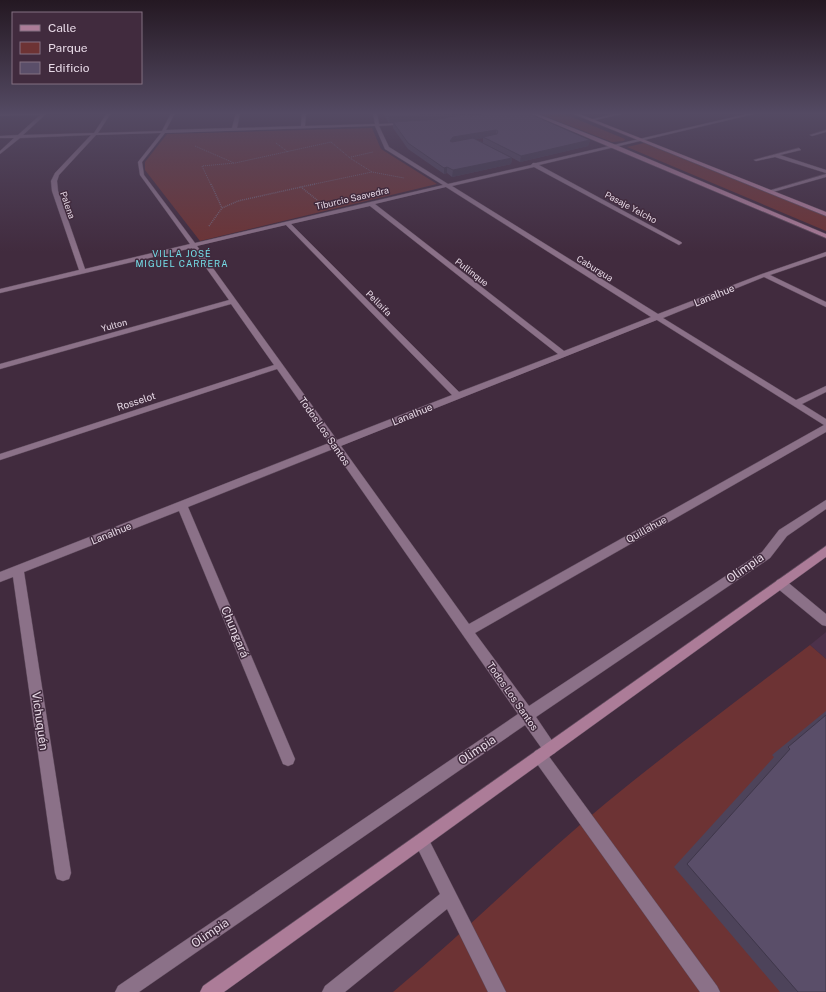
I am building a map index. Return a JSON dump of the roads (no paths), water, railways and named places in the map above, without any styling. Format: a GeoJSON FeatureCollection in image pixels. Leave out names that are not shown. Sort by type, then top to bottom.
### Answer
{"type":"FeatureCollection","features":[{"type":"Feature","properties":{"kind":"main road"},"geometry":{"type":"LineString","coordinates":[[645,159],[826,236]]}},
{"type":"Feature","properties":{"kind":"main road"},"geometry":{"type":"LineString","coordinates":[[690,159],[826,214]]}},
{"type":"Feature","properties":{"kind":"main road"},"geometry":{"type":"LineString","coordinates":[[209,992],[826,552]]}},
{"type":"Feature","properties":{"kind":"street","name":"Palena"},"geometry":{"type":"LineString","coordinates":[[71,159],[57,174],[54,181],[55,191],[83,272]]}},
{"type":"Feature","properties":{"kind":"street","name":"Todos Los Santos"},"geometry":{"type":"LineString","coordinates":[[142,159],[140,162],[140,170],[145,180],[280,366],[527,716],[545,752],[711,992]]}},
{"type":"Feature","properties":{"kind":"street","name":"Caburgua"},"geometry":{"type":"LineString","coordinates":[[405,159],[826,423]]}},
{"type":"Feature","properties":{"kind":"street","name":"Tiburcio Saavedra"},"geometry":{"type":"LineString","coordinates":[[0,291],[554,159]]}},
{"type":"Feature","properties":{"kind":"street"},"geometry":{"type":"LineString","coordinates":[[787,159],[826,174]]}},
{"type":"Feature","properties":{"kind":"street"},"geometry":{"type":"LineString","coordinates":[[517,163],[524,167]]}},
{"type":"Feature","properties":{"kind":"street","name":"Pasaje Yelcho"},"geometry":{"type":"LineString","coordinates":[[533,164],[679,243]]}},
{"type":"Feature","properties":{"kind":"street"},"geometry":{"type":"LineString","coordinates":[[770,191],[826,174]]}},
{"type":"Feature","properties":{"kind":"street","name":"Pullinque"},"geometry":{"type":"LineString","coordinates":[[370,204],[563,354]]}},
{"type":"Feature","properties":{"kind":"street","name":"Pellaifa"},"geometry":{"type":"LineString","coordinates":[[287,223],[458,396]]}},
{"type":"Feature","properties":{"kind":"street","name":"Lanalhue"},"geometry":{"type":"LineString","coordinates":[[0,576],[764,275],[826,254]]}},
{"type":"Feature","properties":{"kind":"street"},"geometry":{"type":"LineString","coordinates":[[764,275],[826,305]]}},
{"type":"Feature","properties":{"kind":"street","name":"Yulton"},"geometry":{"type":"LineString","coordinates":[[0,367],[233,301]]}},
{"type":"Feature","properties":{"kind":"street","name":"Rosselot"},"geometry":{"type":"LineString","coordinates":[[0,457],[280,366]]}},
{"type":"Feature","properties":{"kind":"street"},"geometry":{"type":"LineString","coordinates":[[796,404],[826,389]]}},
{"type":"Feature","properties":{"kind":"street","name":"Quillahue"},"geometry":{"type":"LineString","coordinates":[[467,631],[826,428]]}},
{"type":"Feature","properties":{"kind":"street","name":"Olimpia"},"geometry":{"type":"LineString","coordinates":[[124,992],[527,716],[766,556],[783,533],[826,504]]}},
{"type":"Feature","properties":{"kind":"street","name":"Chungará"},"geometry":{"type":"LineString","coordinates":[[182,505],[288,760]]}},
{"type":"Feature","properties":{"kind":"street","name":"Vichuquén"},"geometry":{"type":"LineString","coordinates":[[18,569],[63,873]]}},
{"type":"Feature","properties":{"kind":"street"},"geometry":{"type":"LineString","coordinates":[[781,584],[826,621]]}},
{"type":"Feature","properties":{"kind":"street"},"geometry":{"type":"LineString","coordinates":[[422,840],[497,992]]}},
{"type":"Feature","properties":{"kind":"street"},"geometry":{"type":"LineString","coordinates":[[331,992],[449,897]]}},
{"type":"Feature","properties":{"kind":"district","name":"VILLA JOSÉ MIGUEL CARRERA"},"geometry":{"type":"Point","coordinates":[182,258]}}]}
